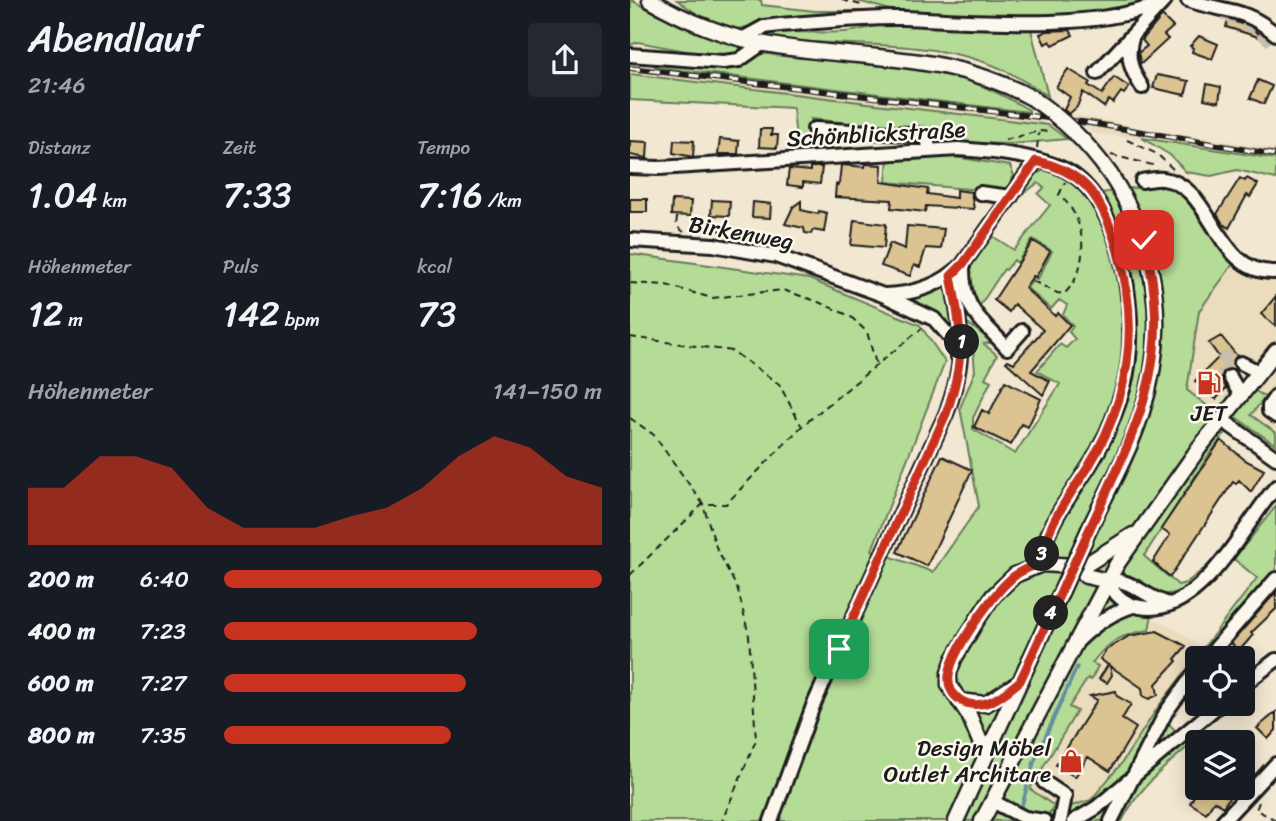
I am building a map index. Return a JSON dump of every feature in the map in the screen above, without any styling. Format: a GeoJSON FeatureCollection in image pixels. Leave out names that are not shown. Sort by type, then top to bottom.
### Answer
{"type":"FeatureCollection","features":[{"type":"Feature","properties":{"kind":"main road"},"geometry":{"type":"LineString","coordinates":[[650,0],[689,19],[762,44],[916,60],[957,67],[1010,86],[1032,98],[1073,128],[1090,145],[1124,194],[1144,240],[1156,291],[1157,334],[1152,380],[1141,417],[956,821]]}},
{"type":"Feature","properties":{"kind":"main road"},"geometry":{"type":"LineString","coordinates":[[982,821],[1108,580],[1141,529],[1221,419],[1276,351]]}},
{"type":"Feature","properties":{"kind":"main road"},"geometry":{"type":"LineString","coordinates":[[986,756],[970,715],[949,685],[949,673],[993,596],[1015,575],[1042,564],[1081,565],[1141,529]]}},
{"type":"Feature","properties":{"kind":"main road"},"geometry":{"type":"LineString","coordinates":[[1081,565],[1086,576],[1108,580]]}},
{"type":"Feature","properties":{"kind":"main road"},"geometry":{"type":"LineString","coordinates":[[959,701],[986,704],[1001,697],[1020,681]]}},
{"type":"Feature","properties":{"kind":"street"},"geometry":{"type":"LineString","coordinates":[[1188,0],[1240,12],[1259,20],[1276,34]]}},
{"type":"Feature","properties":{"kind":"street"},"geometry":{"type":"LineString","coordinates":[[743,39],[764,27],[877,18],[1038,21],[1117,16],[1161,3]]}},
{"type":"Feature","properties":{"kind":"street"},"geometry":{"type":"LineString","coordinates":[[1097,73],[1161,3]]}},
{"type":"Feature","properties":{"kind":"street"},"geometry":{"type":"LineString","coordinates":[[1135,32],[1128,59],[1142,87]]}},
{"type":"Feature","properties":{"kind":"street"},"geometry":{"type":"LineString","coordinates":[[630,55],[723,62],[738,60],[762,44]]}},
{"type":"Feature","properties":{"kind":"street"},"geometry":{"type":"LineString","coordinates":[[814,129],[927,135],[929,149]]}},
{"type":"Feature","properties":{"kind":"street","name":"Schönblickstraße"},"geometry":{"type":"LineString","coordinates":[[630,167],[659,168],[929,149],[987,151],[1056,165],[1083,182],[1097,199],[1107,218],[1125,271],[1130,324],[1124,386],[1098,451],[1058,514],[1042,546],[1042,564]]}},
{"type":"Feature","properties":{"kind":"street"},"geometry":{"type":"LineString","coordinates":[[883,295],[925,289],[951,276],[963,264],[1036,161]]}},
{"type":"Feature","properties":{"kind":"street"},"geometry":{"type":"LineString","coordinates":[[1142,181],[1162,178],[1177,183],[1190,193],[1221,240],[1239,259],[1256,269],[1276,272]]}},
{"type":"Feature","properties":{"kind":"street"},"geometry":{"type":"LineString","coordinates":[[980,193],[1011,197]]}},
{"type":"Feature","properties":{"kind":"street","name":"Birkenweg"},"geometry":{"type":"LineString","coordinates":[[630,240],[685,243],[776,256],[883,295],[934,319]]}},
{"type":"Feature","properties":{"kind":"street"},"geometry":{"type":"LineString","coordinates":[[963,264],[962,289],[970,307],[1007,348],[1022,331]]}},
{"type":"Feature","properties":{"kind":"street"},"geometry":{"type":"LineString","coordinates":[[771,821],[813,706],[897,536],[958,381],[962,332],[951,276]]}},
{"type":"Feature","properties":{"kind":"street"},"geometry":{"type":"LineString","coordinates":[[934,319],[951,338],[959,359]]}},
{"type":"Feature","properties":{"kind":"street"},"geometry":{"type":"LineString","coordinates":[[1241,363],[1259,372]]}},
{"type":"Feature","properties":{"kind":"street"},"geometry":{"type":"LineString","coordinates":[[1230,377],[1240,394]]}},
{"type":"Feature","properties":{"kind":"street"},"geometry":{"type":"LineString","coordinates":[[1276,396],[1269,406],[1269,411],[1276,416]]}},
{"type":"Feature","properties":{"kind":"street"},"geometry":{"type":"LineString","coordinates":[[1221,419],[1276,458]]}},
{"type":"Feature","properties":{"kind":"street"},"geometry":{"type":"LineString","coordinates":[[1171,604],[1156,601],[1127,581],[1108,580],[1119,598],[1133,606],[1146,608],[1171,604],[1194,592],[1205,582],[1276,487]]}},
{"type":"Feature","properties":{"kind":"street"},"geometry":{"type":"LineString","coordinates":[[1217,646],[1276,579]]}},
{"type":"Feature","properties":{"kind":"street"},"geometry":{"type":"LineString","coordinates":[[1071,648],[1099,622],[1116,611],[1133,606]]}},
{"type":"Feature","properties":{"kind":"street"},"geometry":{"type":"LineString","coordinates":[[1255,676],[1276,660]]}},
{"type":"Feature","properties":{"kind":"street"},"geometry":{"type":"LineString","coordinates":[[1111,821],[1166,712],[1185,686]]}},
{"type":"Feature","properties":{"kind":"street"},"geometry":{"type":"LineString","coordinates":[[1073,821],[1096,808],[1205,716]]}},
{"type":"Feature","properties":{"kind":"street"},"geometry":{"type":"LineString","coordinates":[[1223,821],[1276,764]]}},
{"type":"Feature","properties":{"kind":"street"},"geometry":{"type":"LineString","coordinates":[[1044,782],[1065,796],[1060,821]]}},
{"type":"Feature","properties":{"kind":"street"},"geometry":{"type":"LineString","coordinates":[[992,801],[1025,818],[1044,821]]}},
{"type":"Feature","properties":{"kind":"path"},"geometry":{"type":"LineString","coordinates":[[987,151],[989,145],[1039,131],[1048,132]]}},
{"type":"Feature","properties":{"kind":"path"},"geometry":{"type":"LineString","coordinates":[[1036,161],[1039,131]]}},
{"type":"Feature","properties":{"kind":"path"},"geometry":{"type":"LineString","coordinates":[[1127,140],[1157,154],[1177,174]]}},
{"type":"Feature","properties":{"kind":"path"},"geometry":{"type":"LineString","coordinates":[[677,217],[676,226],[683,229],[685,243]]}},
{"type":"Feature","properties":{"kind":"path"},"geometry":{"type":"LineString","coordinates":[[710,217],[729,238],[730,248]]}},
{"type":"Feature","properties":{"kind":"path"},"geometry":{"type":"LineString","coordinates":[[630,283],[666,285],[712,298],[783,290],[850,316],[867,332],[877,365]]}},
{"type":"Feature","properties":{"kind":"path"},"geometry":{"type":"LineString","coordinates":[[630,575],[703,504],[726,504],[802,426],[934,319]]}},
{"type":"Feature","properties":{"kind":"path"},"geometry":{"type":"LineString","coordinates":[[630,337],[732,351],[779,384],[802,426]]}},
{"type":"Feature","properties":{"kind":"path"},"geometry":{"type":"LineString","coordinates":[[630,418],[654,435],[703,504],[716,548],[738,590],[749,636],[756,740],[722,821]]}},
{"type":"Feature","properties":{"kind":"path"},"geometry":{"type":"LineString","coordinates":[[1256,785],[1262,791],[1256,810],[1276,820]]}},
{"type":"Feature","properties":{"kind":"shaded area"},"geometry":{"type":"Polygon","coordinates":[[[630,64],[1029,112],[1049,126],[630,74],[630,64]]]}},
{"type":"Feature","properties":{"kind":"shaded area"},"geometry":{"type":"Polygon","coordinates":[[[1071,114],[1276,149],[1276,159],[1142,138],[1093,134],[1071,114]]]}},
{"type":"Feature","properties":{"kind":"shaded area"},"geometry":{"type":"Polygon","coordinates":[[[1233,264],[1251,275],[1276,277],[1276,437],[1224,402],[1214,412],[1187,390],[1199,311],[1233,264]]]}},
{"type":"Feature","properties":{"kind":"shaded area"},"geometry":{"type":"Polygon","coordinates":[[[1147,616],[1174,628],[1199,646],[1185,646],[1185,671],[1121,764],[1091,800],[1047,814],[1030,799],[1047,747],[1087,661],[1107,635],[1147,616]]]}},
{"type":"Feature","properties":{"kind":"green space"},"geometry":{"type":"Polygon","coordinates":[[[631,0],[681,26],[749,49],[737,57],[713,56],[638,42],[630,45],[631,0]]]}},
{"type":"Feature","properties":{"kind":"green space"},"geometry":{"type":"Polygon","coordinates":[[[677,0],[761,0],[762,5],[815,11],[870,11],[888,15],[762,24],[737,29],[700,16],[677,0]]]}},
{"type":"Feature","properties":{"kind":"green space"},"geometry":{"type":"Polygon","coordinates":[[[854,0],[1150,0],[1124,10],[1028,18],[1048,96],[999,68],[955,54],[901,46],[820,43],[766,37],[773,32],[856,31],[887,22],[901,13],[854,0]]]}},
{"type":"Feature","properties":{"kind":"green space"},"geometry":{"type":"Polygon","coordinates":[[[761,53],[883,63],[931,70],[984,87],[1029,112],[655,67],[653,61],[729,67],[761,53]]]}},
{"type":"Feature","properties":{"kind":"green space"},"geometry":{"type":"Polygon","coordinates":[[[630,74],[1048,125],[1067,139],[1012,144],[969,143],[933,132],[811,119],[830,148],[797,150],[793,108],[630,100],[630,74]]]}},
{"type":"Feature","properties":{"kind":"green space"},"geometry":{"type":"Polygon","coordinates":[[[1142,138],[1276,159],[1276,179],[1237,170],[1211,176],[1186,172],[1170,155],[1142,138]]]}},
{"type":"Feature","properties":{"kind":"green space"},"geometry":{"type":"Polygon","coordinates":[[[949,156],[1010,166],[1014,176],[1004,192],[886,182],[888,158],[949,156]]]}},
{"type":"Feature","properties":{"kind":"green space"},"geometry":{"type":"Polygon","coordinates":[[[1046,169],[1064,174],[1089,195],[1139,187],[1166,186],[1176,189],[1195,206],[1233,264],[1199,311],[1187,390],[1228,422],[1254,390],[1265,397],[1251,415],[1276,433],[1276,445],[1237,418],[1208,456],[1144,556],[1178,585],[1186,583],[1205,568],[1185,590],[1171,594],[1156,593],[1149,630],[1117,640],[1098,655],[1092,663],[1098,666],[1091,680],[1088,678],[1069,707],[1077,711],[1030,789],[1053,805],[1059,801],[1049,813],[1091,800],[1121,764],[1158,707],[1185,672],[1185,696],[1167,722],[1185,740],[1185,749],[1143,789],[1122,821],[630,821],[630,254],[809,279],[920,325],[945,362],[872,550],[933,572],[979,506],[960,408],[975,371],[973,348],[966,338],[967,323],[993,342],[984,344],[997,355],[985,378],[991,381],[973,418],[973,429],[1015,454],[1060,384],[1037,371],[1060,344],[1066,348],[1075,339],[1069,332],[1073,326],[1063,315],[1067,305],[1059,300],[1051,309],[1027,288],[1034,278],[1038,279],[1052,251],[1033,239],[1017,263],[1014,260],[1004,269],[979,307],[968,295],[968,269],[991,235],[1014,250],[1050,205],[1038,194],[1044,188],[1038,183],[1027,191],[1024,189],[1032,176],[1046,169]]]}},
{"type":"Feature","properties":{"kind":"green space"},"geometry":{"type":"Polygon","coordinates":[[[942,287],[948,289],[956,333],[939,314],[914,301],[914,298],[942,287]]]}},
{"type":"Feature","properties":{"kind":"green space"},"geometry":{"type":"Polygon","coordinates":[[[1276,506],[1276,583],[1221,646],[1205,646],[1257,578],[1234,559],[1276,506]]]}},
{"type":"Feature","properties":{"kind":"building"},"geometry":{"type":"Polygon","coordinates":[[[1162,16],[1173,27],[1164,35],[1168,39],[1141,64],[1138,53],[1147,46],[1142,40],[1162,16]]]}},
{"type":"Feature","properties":{"kind":"building"},"geometry":{"type":"Polygon","coordinates":[[[1228,19],[1249,27],[1268,40],[1226,27],[1228,19]]]}},
{"type":"Feature","properties":{"kind":"building"},"geometry":{"type":"Polygon","coordinates":[[[1070,30],[1073,35],[1053,45],[1050,41],[1045,44],[1040,34],[1047,31],[1070,30]]]}},
{"type":"Feature","properties":{"kind":"building"},"geometry":{"type":"Polygon","coordinates":[[[1199,36],[1218,44],[1212,59],[1192,52],[1193,48],[1190,46],[1199,36]]]}},
{"type":"Feature","properties":{"kind":"building"},"geometry":{"type":"Polygon","coordinates":[[[1068,69],[1090,82],[1088,85],[1102,94],[1114,77],[1129,87],[1124,94],[1121,92],[1113,103],[1109,100],[1104,107],[1083,92],[1077,107],[1069,114],[1064,110],[1070,97],[1056,87],[1068,69]]]}},
{"type":"Feature","properties":{"kind":"building"},"geometry":{"type":"Polygon","coordinates":[[[1157,75],[1189,81],[1185,95],[1153,88],[1157,75]]]}},
{"type":"Feature","properties":{"kind":"building"},"geometry":{"type":"Polygon","coordinates":[[[1258,80],[1272,86],[1264,104],[1250,98],[1258,80]]]}},
{"type":"Feature","properties":{"kind":"building"},"geometry":{"type":"Polygon","coordinates":[[[1207,84],[1221,87],[1219,102],[1204,99],[1207,84]]]}},
{"type":"Feature","properties":{"kind":"building"},"geometry":{"type":"Polygon","coordinates":[[[760,129],[772,129],[771,135],[778,135],[777,148],[759,147],[760,129]]]}},
{"type":"Feature","properties":{"kind":"building"},"geometry":{"type":"Polygon","coordinates":[[[720,139],[739,141],[738,154],[718,154],[720,139]]]}},
{"type":"Feature","properties":{"kind":"building"},"geometry":{"type":"Polygon","coordinates":[[[674,140],[694,141],[693,157],[673,153],[674,140]]]}},
{"type":"Feature","properties":{"kind":"building"},"geometry":{"type":"Polygon","coordinates":[[[630,141],[648,142],[647,158],[630,155],[630,141]]]}},
{"type":"Feature","properties":{"kind":"building"},"geometry":{"type":"Polygon","coordinates":[[[865,164],[882,165],[881,182],[928,189],[927,194],[956,198],[956,190],[971,192],[974,209],[926,206],[925,212],[891,208],[892,200],[835,197],[841,165],[865,167],[865,164]]]}},
{"type":"Feature","properties":{"kind":"building"},"geometry":{"type":"Polygon","coordinates":[[[810,167],[822,167],[820,184],[803,182],[803,187],[787,185],[789,169],[810,171],[810,167]]]}},
{"type":"Feature","properties":{"kind":"building"},"geometry":{"type":"Polygon","coordinates":[[[1240,178],[1245,181],[1247,178],[1258,184],[1250,197],[1247,195],[1229,228],[1217,214],[1240,178]]]}},
{"type":"Feature","properties":{"kind":"building"},"geometry":{"type":"Polygon","coordinates":[[[630,199],[647,199],[647,212],[630,212],[630,199]]]}},
{"type":"Feature","properties":{"kind":"building"},"geometry":{"type":"Polygon","coordinates":[[[672,200],[691,201],[690,216],[671,215],[672,200]]]}},
{"type":"Feature","properties":{"kind":"building"},"geometry":{"type":"Polygon","coordinates":[[[712,200],[730,201],[729,216],[711,215],[712,200]]]}},
{"type":"Feature","properties":{"kind":"building"},"geometry":{"type":"Polygon","coordinates":[[[801,201],[801,210],[827,213],[824,232],[813,230],[811,234],[805,233],[804,228],[785,224],[793,207],[801,201]]]}},
{"type":"Feature","properties":{"kind":"building"},"geometry":{"type":"Polygon","coordinates":[[[753,202],[771,204],[770,218],[752,217],[753,202]]]}},
{"type":"Feature","properties":{"kind":"building"},"geometry":{"type":"Polygon","coordinates":[[[854,220],[886,224],[884,248],[851,245],[854,220]]]}},
{"type":"Feature","properties":{"kind":"building"},"geometry":{"type":"Polygon","coordinates":[[[907,226],[944,229],[941,249],[926,248],[920,267],[914,265],[910,276],[881,266],[890,243],[905,249],[907,226]]]}},
{"type":"Feature","properties":{"kind":"building"},"geometry":{"type":"Polygon","coordinates":[[[1033,241],[1050,251],[1036,277],[1033,276],[1025,288],[1055,316],[1058,313],[1070,325],[1031,371],[1050,381],[1043,395],[1006,362],[1008,360],[1014,363],[1043,330],[1014,304],[1009,312],[994,300],[1033,241]]]}},
{"type":"Feature","properties":{"kind":"building"},"geometry":{"type":"Polygon","coordinates":[[[1276,296],[1276,326],[1261,314],[1276,296]]]}},
{"type":"Feature","properties":{"kind":"building"},"geometry":{"type":"Polygon","coordinates":[[[1221,336],[1237,356],[1232,363],[1236,370],[1229,368],[1223,372],[1221,378],[1226,388],[1216,399],[1195,381],[1219,357],[1209,343],[1221,336]]]}},
{"type":"Feature","properties":{"kind":"building"},"geometry":{"type":"Polygon","coordinates":[[[1005,381],[1041,399],[1028,427],[1021,424],[1011,445],[974,427],[982,410],[989,414],[1005,381]]]}},
{"type":"Feature","properties":{"kind":"building"},"geometry":{"type":"Polygon","coordinates":[[[1221,440],[1245,460],[1264,470],[1251,492],[1239,480],[1236,484],[1233,482],[1170,577],[1153,562],[1170,535],[1161,529],[1221,440]]]}},
{"type":"Feature","properties":{"kind":"building"},"geometry":{"type":"Polygon","coordinates":[[[942,456],[972,470],[927,566],[897,552],[942,456]]]}},
{"type":"Feature","properties":{"kind":"building"},"geometry":{"type":"Polygon","coordinates":[[[1276,592],[1276,609],[1251,633],[1253,635],[1243,646],[1234,646],[1231,643],[1276,592]]]}},
{"type":"Feature","properties":{"kind":"building"},"geometry":{"type":"Polygon","coordinates":[[[1157,631],[1186,646],[1175,659],[1177,661],[1156,684],[1158,695],[1149,699],[1143,696],[1142,688],[1110,666],[1112,675],[1107,683],[1099,679],[1108,665],[1100,659],[1106,650],[1129,636],[1157,631]]]}},
{"type":"Feature","properties":{"kind":"building"},"geometry":{"type":"Polygon","coordinates":[[[1116,691],[1117,696],[1131,704],[1122,719],[1136,728],[1110,771],[1088,757],[1075,777],[1056,765],[1097,700],[1090,696],[1116,691]]]}},
{"type":"Feature","properties":{"kind":"building"},"geometry":{"type":"Polygon","coordinates":[[[1276,712],[1276,730],[1268,739],[1257,728],[1276,712]]]}},
{"type":"Feature","properties":{"kind":"building"},"geometry":{"type":"Polygon","coordinates":[[[1192,800],[1228,800],[1223,807],[1214,801],[1206,813],[1190,803],[1192,800]]]}},
{"type":"Feature","properties":{"kind":"waterway"},"geometry":{"type":"LineString","coordinates":[[1022,805],[1034,762],[1077,667]]}},
{"type":"Feature","properties":{"kind":"tunnel"},"geometry":{"type":"LineString","coordinates":[[1224,13],[1256,27],[1276,45]]}},
{"type":"Feature","properties":{"kind":"tunnel"},"geometry":{"type":"LineString","coordinates":[[1230,377],[1220,363],[1228,356],[1241,363]]}},
{"type":"Feature","properties":{"kind":"railway"},"geometry":{"type":"LineString","coordinates":[[630,68],[1090,123],[1276,155]]}},
{"type":"Feature","properties":{"kind":"place","name":"JET"},"geometry":{"type":"Point","coordinates":[1209,383]}},
{"type":"Feature","properties":{"kind":"place","name":"Design Möbel Outlet Architare"},"geometry":{"type":"Point","coordinates":[1071,761]}},
{"type":"Feature","properties":{"kind":"route"},"geometry":{"type":"LineString","coordinates":[[839,649],[946,414],[958,381],[962,332],[951,276],[963,264],[1036,161],[1056,165],[1070,173],[1083,182],[1097,199],[1107,218],[1125,271],[1130,324],[1124,386],[1098,451],[1058,514],[1042,546],[1042,564],[1015,575],[993,596],[954,660],[949,673],[949,685],[953,695],[959,701],[975,705],[986,704],[1001,697],[1020,681],[1141,417],[1152,380],[1156,347],[1156,291],[1144,240]]}}]}
